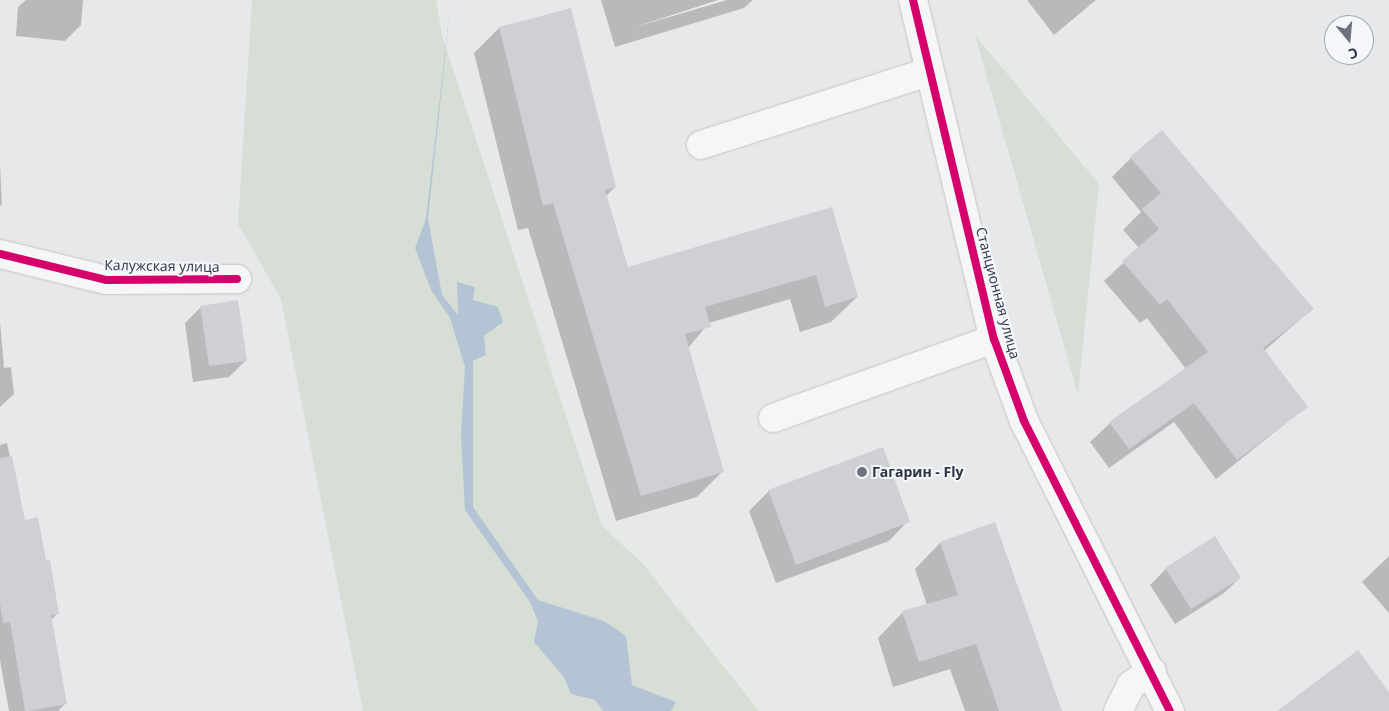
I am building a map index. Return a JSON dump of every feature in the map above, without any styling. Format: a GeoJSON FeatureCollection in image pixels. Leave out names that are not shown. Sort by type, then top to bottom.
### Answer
{"type":"FeatureCollection","features":[{"type":"Feature","properties":{"kind":"street","name":"Станционная улица"},"geometry":{"type":"LineString","coordinates":[[913,0],[994,339],[1024,421],[1152,671],[1170,711]]}},
{"type":"Feature","properties":{"kind":"street"},"geometry":{"type":"LineString","coordinates":[[701,145],[929,72]]}},
{"type":"Feature","properties":{"kind":"street","name":"Калужская улица"},"geometry":{"type":"LineString","coordinates":[[0,254],[107,280],[237,279]]}},
{"type":"Feature","properties":{"kind":"street"},"geometry":{"type":"LineString","coordinates":[[773,418],[994,339]]}},
{"type":"Feature","properties":{"kind":"street"},"geometry":{"type":"LineString","coordinates":[[1118,711],[1131,685],[1152,671]]}},
{"type":"Feature","properties":{"kind":"shaded area"},"geometry":{"type":"Polygon","coordinates":[[[252,0],[436,0],[442,35],[602,526],[642,563],[759,711],[363,711],[281,299],[238,224],[252,0]]]}},
{"type":"Feature","properties":{"kind":"shaded area"},"geometry":{"type":"Polygon","coordinates":[[[975,35],[1099,184],[1078,395],[975,35]]]}},
{"type":"Feature","properties":{"kind":"water"},"geometry":{"type":"Polygon","coordinates":[[[451,0],[428,219],[442,295],[458,315],[457,282],[475,287],[473,300],[498,307],[503,322],[484,336],[486,355],[473,361],[473,507],[538,600],[604,621],[626,636],[632,685],[676,702],[671,711],[603,711],[595,700],[571,694],[564,677],[534,642],[538,621],[530,602],[465,510],[461,435],[465,367],[450,318],[431,290],[415,248],[426,219],[451,0]]]}},
{"type":"Feature","properties":{"kind":"building"},"geometry":{"type":"Polygon","coordinates":[[[571,8],[616,187],[605,190],[628,267],[832,207],[858,297],[825,307],[816,275],[705,307],[711,327],[685,334],[724,472],[641,496],[553,203],[543,206],[499,27],[571,8]]]}},
{"type":"Feature","properties":{"kind":"building"},"geometry":{"type":"Polygon","coordinates":[[[1162,130],[1314,309],[1263,348],[1308,407],[1237,460],[1194,403],[1129,449],[1109,422],[1208,352],[1167,299],[1160,305],[1122,261],[1159,229],[1142,209],[1161,193],[1130,157],[1162,130]]]}},
{"type":"Feature","properties":{"kind":"building"},"geometry":{"type":"Polygon","coordinates":[[[238,300],[247,361],[209,366],[200,306],[238,300]]]}},
{"type":"Feature","properties":{"kind":"building"},"geometry":{"type":"Polygon","coordinates":[[[883,447],[910,522],[796,565],[768,490],[883,447]]]}},
{"type":"Feature","properties":{"kind":"building"},"geometry":{"type":"Polygon","coordinates":[[[12,456],[25,520],[38,517],[46,560],[50,560],[59,614],[51,615],[67,704],[29,711],[25,711],[10,622],[3,623],[0,603],[0,458],[12,456]]]}},
{"type":"Feature","properties":{"kind":"building"},"geometry":{"type":"Polygon","coordinates":[[[995,522],[1062,711],[999,711],[976,644],[919,662],[902,611],[958,595],[940,542],[995,522]]]}},
{"type":"Feature","properties":{"kind":"building"},"geometry":{"type":"Polygon","coordinates":[[[1215,536],[1241,578],[1191,609],[1165,568],[1215,536]]]}},
{"type":"Feature","properties":{"kind":"building"},"geometry":{"type":"Polygon","coordinates":[[[1358,650],[1389,692],[1389,711],[1277,711],[1358,650]]]}},
{"type":"Feature","properties":{"kind":"cycle path"},"geometry":{"type":"LineString","coordinates":[[913,0],[994,339],[1024,421],[1170,711]]}},
{"type":"Feature","properties":{"kind":"cycle path"},"geometry":{"type":"LineString","coordinates":[[0,254],[107,280],[237,279]]}},
{"type":"Feature","properties":{"kind":"place","name":"Гагарин - Fly"},"geometry":{"type":"Point","coordinates":[862,472]}}]}
